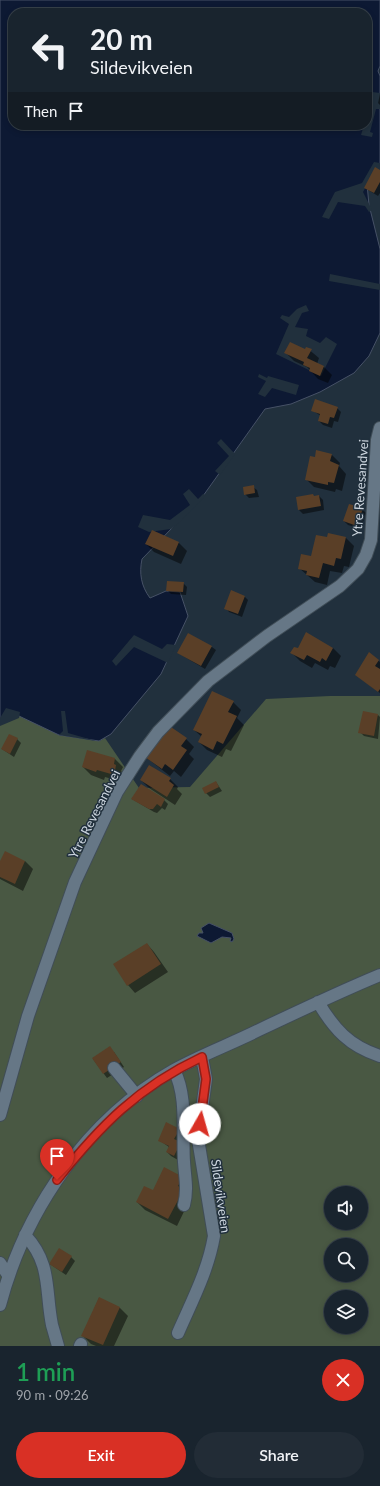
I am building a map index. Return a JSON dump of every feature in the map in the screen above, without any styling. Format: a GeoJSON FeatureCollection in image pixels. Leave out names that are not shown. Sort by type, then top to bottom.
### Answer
{"type":"FeatureCollection","features":[{"type":"Feature","properties":{"kind":"street","name":"Ytre Revesandvei"},"geometry":{"type":"LineString","coordinates":[[0,1115],[28,1016],[75,882],[117,792],[158,732],[208,681],[267,636],[340,586],[358,569],[372,540],[377,440],[380,428]]}},
{"type":"Feature","properties":{"kind":"street"},"geometry":{"type":"LineString","coordinates":[[0,1305],[8,1275],[38,1208],[57,1180],[82,1148],[110,1118],[137,1096],[174,1070],[318,1002],[380,975]]}},
{"type":"Feature","properties":{"kind":"street"},"geometry":{"type":"LineString","coordinates":[[318,1002],[330,1022],[341,1035],[368,1052],[380,1056]]}},
{"type":"Feature","properties":{"kind":"street","name":"Sildevikveien"},"geometry":{"type":"LineString","coordinates":[[178,1333],[203,1278],[212,1250],[214,1236],[198,1139],[206,1079],[202,1057]]}},
{"type":"Feature","properties":{"kind":"street"},"geometry":{"type":"LineString","coordinates":[[114,1068],[137,1096]]}},
{"type":"Feature","properties":{"kind":"street"},"geometry":{"type":"LineString","coordinates":[[174,1070],[178,1078],[182,1109],[184,1163],[187,1187],[184,1205]]}},
{"type":"Feature","properties":{"kind":"street"},"geometry":{"type":"LineString","coordinates":[[25,1235],[36,1246],[46,1270],[52,1325],[58,1346]]}},
{"type":"Feature","properties":{"kind":"street"},"geometry":{"type":"LineString","coordinates":[[0,1263],[8,1275]]}},
{"type":"Feature","properties":{"kind":"green space"},"geometry":{"type":"Polygon","coordinates":[[[330,696],[380,696],[380,1346],[0,1346],[0,724],[19,715],[59,735],[99,741],[105,738],[139,788],[190,787],[266,699],[330,696]]]}},
{"type":"Feature","properties":{"kind":"water"},"geometry":{"type":"Polygon","coordinates":[[[0,0],[380,0],[380,66],[378,71],[380,76],[380,170],[367,184],[369,205],[380,249],[380,333],[369,356],[354,373],[320,392],[291,404],[265,409],[203,496],[142,559],[142,579],[150,598],[166,591],[180,592],[188,616],[161,674],[111,734],[99,741],[59,735],[19,716],[0,724],[0,0]]]}},
{"type":"Feature","properties":{"kind":"water"},"geometry":{"type":"Polygon","coordinates":[[[209,923],[232,933],[234,939],[232,942],[230,941],[231,938],[222,937],[211,943],[197,936],[199,933],[203,933],[201,928],[209,923]]]}},
{"type":"Feature","properties":{"kind":"pier"},"geometry":{"type":"Polygon","coordinates":[[[372,92],[380,93],[380,109],[376,109],[372,124],[372,92]]]}},
{"type":"Feature","properties":{"kind":"pier"},"geometry":{"type":"Polygon","coordinates":[[[362,130],[371,130],[370,132],[373,133],[372,137],[361,135],[362,130]]]}},
{"type":"Feature","properties":{"kind":"pier"},"geometry":{"type":"Polygon","coordinates":[[[374,162],[380,163],[380,170],[375,171],[363,192],[372,210],[369,212],[365,206],[338,202],[329,219],[322,217],[335,192],[362,183],[374,162]]]}},
{"type":"Feature","properties":{"kind":"pier"},"geometry":{"type":"Polygon","coordinates":[[[330,274],[380,284],[380,290],[329,281],[330,274]]]}},
{"type":"Feature","properties":{"kind":"pier"},"geometry":{"type":"Polygon","coordinates":[[[306,305],[309,311],[302,313],[295,327],[308,329],[306,336],[320,343],[326,337],[337,344],[321,376],[276,354],[289,324],[280,318],[282,315],[289,317],[297,309],[306,305]]]}},
{"type":"Feature","properties":{"kind":"pier"},"geometry":{"type":"Polygon","coordinates":[[[259,374],[267,378],[268,376],[299,385],[296,395],[272,388],[265,397],[258,394],[266,381],[258,377],[259,374]]]}},
{"type":"Feature","properties":{"kind":"pier"},"geometry":{"type":"Polygon","coordinates":[[[221,439],[235,454],[220,475],[215,471],[229,456],[217,443],[221,439]]]}},
{"type":"Feature","properties":{"kind":"pier"},"geometry":{"type":"Polygon","coordinates":[[[189,489],[198,499],[203,494],[206,495],[180,522],[171,529],[149,532],[138,527],[143,515],[170,520],[190,505],[183,494],[189,489]]]}},
{"type":"Feature","properties":{"kind":"pier"},"geometry":{"type":"Polygon","coordinates":[[[134,635],[162,649],[167,644],[176,645],[168,663],[134,647],[116,666],[112,661],[134,635]]]}},
{"type":"Feature","properties":{"kind":"pier"},"geometry":{"type":"Polygon","coordinates":[[[6,708],[20,712],[19,718],[0,726],[0,718],[6,708]]]}},
{"type":"Feature","properties":{"kind":"pier"},"geometry":{"type":"Polygon","coordinates":[[[61,711],[65,711],[68,733],[96,741],[59,735],[63,731],[61,711]]]}},
{"type":"Feature","properties":{"kind":"building"},"geometry":{"type":"Polygon","coordinates":[[[375,167],[380,170],[380,182],[374,193],[364,188],[375,167]]]}},
{"type":"Feature","properties":{"kind":"building"},"geometry":{"type":"Polygon","coordinates":[[[290,342],[305,349],[306,347],[312,349],[307,358],[324,366],[320,376],[309,371],[310,368],[303,365],[304,362],[284,353],[290,342]]]}},
{"type":"Feature","properties":{"kind":"building"},"geometry":{"type":"Polygon","coordinates":[[[315,399],[338,407],[334,418],[330,417],[328,424],[318,421],[320,414],[311,411],[315,399]]]}},
{"type":"Feature","properties":{"kind":"building"},"geometry":{"type":"Polygon","coordinates":[[[316,450],[332,454],[330,461],[339,465],[334,483],[328,482],[328,485],[305,480],[310,456],[315,457],[316,450]]]}},
{"type":"Feature","properties":{"kind":"building"},"geometry":{"type":"Polygon","coordinates":[[[254,485],[255,493],[244,495],[243,487],[254,485]]]}},
{"type":"Feature","properties":{"kind":"building"},"geometry":{"type":"Polygon","coordinates":[[[313,494],[314,496],[319,495],[321,506],[298,510],[296,497],[313,494]]]}},
{"type":"Feature","properties":{"kind":"building"},"geometry":{"type":"Polygon","coordinates":[[[349,504],[363,508],[357,526],[343,521],[349,504]]]}},
{"type":"Feature","properties":{"kind":"building"},"geometry":{"type":"Polygon","coordinates":[[[152,530],[179,542],[173,556],[145,544],[152,530]]]}},
{"type":"Feature","properties":{"kind":"building"},"geometry":{"type":"Polygon","coordinates":[[[328,533],[346,537],[341,559],[336,558],[334,566],[323,563],[319,578],[306,575],[307,571],[298,569],[301,554],[311,556],[316,535],[327,537],[328,533]]]}},
{"type":"Feature","properties":{"kind":"building"},"geometry":{"type":"Polygon","coordinates":[[[167,581],[184,582],[183,592],[166,591],[167,581]]]}},
{"type":"Feature","properties":{"kind":"building"},"geometry":{"type":"Polygon","coordinates":[[[231,590],[245,596],[238,614],[224,609],[231,590]]]}},
{"type":"Feature","properties":{"kind":"building"},"geometry":{"type":"Polygon","coordinates":[[[306,632],[333,648],[326,661],[322,658],[320,662],[307,655],[304,660],[290,653],[294,647],[298,648],[306,632]]]}},
{"type":"Feature","properties":{"kind":"building"},"geometry":{"type":"Polygon","coordinates":[[[188,633],[212,646],[201,666],[177,653],[188,633]]]}},
{"type":"Feature","properties":{"kind":"building"},"geometry":{"type":"Polygon","coordinates":[[[369,652],[379,660],[375,666],[380,669],[380,689],[378,692],[355,675],[369,652]]]}},
{"type":"Feature","properties":{"kind":"building"},"geometry":{"type":"Polygon","coordinates":[[[212,691],[234,701],[228,712],[237,716],[223,744],[217,741],[213,750],[198,742],[202,734],[193,730],[212,691]]]}},
{"type":"Feature","properties":{"kind":"building"},"geometry":{"type":"Polygon","coordinates":[[[363,711],[378,714],[374,736],[358,733],[363,711]]]}},
{"type":"Feature","properties":{"kind":"building"},"geometry":{"type":"Polygon","coordinates":[[[168,725],[187,738],[181,746],[187,750],[173,770],[165,764],[162,769],[142,755],[168,725]]]}},
{"type":"Feature","properties":{"kind":"building"},"geometry":{"type":"Polygon","coordinates":[[[9,734],[18,738],[10,754],[1,749],[9,734]]]}},
{"type":"Feature","properties":{"kind":"building"},"geometry":{"type":"Polygon","coordinates":[[[87,750],[115,758],[115,771],[112,770],[111,774],[97,770],[96,772],[82,767],[87,750]]]}},
{"type":"Feature","properties":{"kind":"building"},"geometry":{"type":"Polygon","coordinates":[[[149,765],[171,778],[169,781],[174,785],[167,797],[140,780],[149,765]]]}},
{"type":"Feature","properties":{"kind":"building"},"geometry":{"type":"Polygon","coordinates":[[[216,781],[219,787],[205,794],[202,788],[216,781]]]}},
{"type":"Feature","properties":{"kind":"building"},"geometry":{"type":"Polygon","coordinates":[[[141,784],[165,799],[161,807],[157,804],[153,809],[149,809],[131,799],[141,784]]]}},
{"type":"Feature","properties":{"kind":"building"},"geometry":{"type":"Polygon","coordinates":[[[5,851],[25,861],[15,884],[0,877],[0,861],[5,851]]]}},
{"type":"Feature","properties":{"kind":"building"},"geometry":{"type":"Polygon","coordinates":[[[147,943],[161,964],[127,986],[113,964],[147,943]]]}},
{"type":"Feature","properties":{"kind":"building"},"geometry":{"type":"Polygon","coordinates":[[[110,1046],[121,1062],[103,1074],[92,1058],[110,1046]]]}},
{"type":"Feature","properties":{"kind":"building"},"geometry":{"type":"Polygon","coordinates":[[[166,1122],[180,1129],[174,1139],[181,1142],[174,1156],[166,1152],[169,1146],[158,1141],[166,1122]]]}},
{"type":"Feature","properties":{"kind":"building"},"geometry":{"type":"Polygon","coordinates":[[[164,1167],[183,1177],[178,1186],[184,1189],[168,1219],[136,1202],[144,1186],[153,1190],[164,1167]]]}},
{"type":"Feature","properties":{"kind":"building"},"geometry":{"type":"Polygon","coordinates":[[[59,1248],[72,1256],[62,1272],[49,1264],[59,1248]]]}},
{"type":"Feature","properties":{"kind":"building"},"geometry":{"type":"Polygon","coordinates":[[[99,1297],[120,1307],[103,1345],[81,1336],[99,1297]]]}},
{"type":"Feature","properties":{"kind":"route"},"geometry":{"type":"LineString","coordinates":[[57,1180],[82,1148],[110,1118],[145,1090],[174,1070],[202,1057],[206,1079],[200,1124]]}}]}
